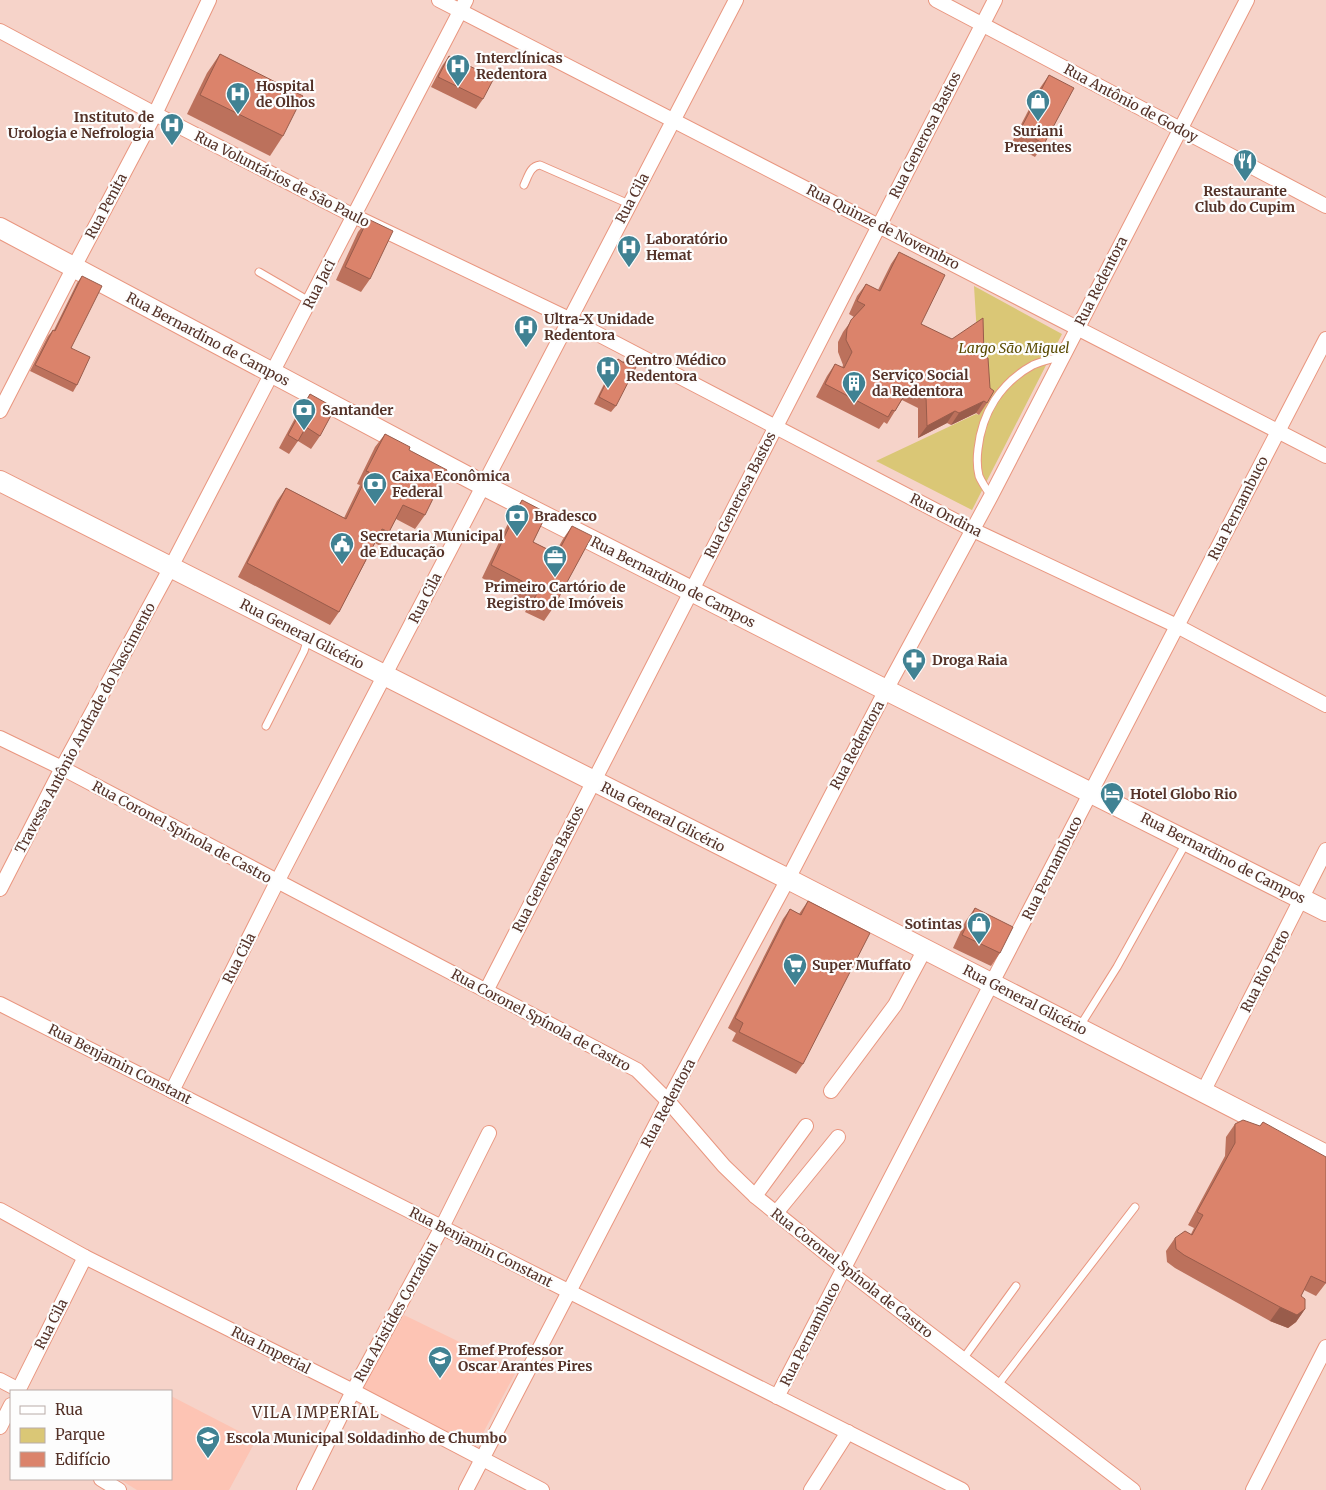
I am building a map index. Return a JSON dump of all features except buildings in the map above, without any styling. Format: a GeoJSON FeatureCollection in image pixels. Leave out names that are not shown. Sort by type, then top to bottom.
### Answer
{"type":"FeatureCollection","features":[{"type":"Feature","properties":{"kind":"street","name":"Rua Penita"},"geometry":{"type":"LineString","coordinates":[[0,411],[155,114],[209,0]]}},
{"type":"Feature","properties":{"kind":"street","name":"Rua Quinze de Novembro"},"geometry":{"type":"LineString","coordinates":[[439,0],[463,5],[673,122],[879,225],[1326,456]]}},
{"type":"Feature","properties":{"kind":"street","name":"Rua Cila"},"geometry":{"type":"LineString","coordinates":[[172,1091],[277,882],[736,0]]}},
{"type":"Feature","properties":{"kind":"street","name":"Rua Antônio de Godoy"},"geometry":{"type":"LineString","coordinates":[[936,0],[1326,206]]}},
{"type":"Feature","properties":{"kind":"street","name":"Rua Generosa Bastos"},"geometry":{"type":"LineString","coordinates":[[486,991],[995,0]]}},
{"type":"Feature","properties":{"kind":"street","name":"Rua Redentora"},"geometry":{"type":"LineString","coordinates":[[466,1490],[571,1292],[668,1101],[991,496],[1247,0]]}},
{"type":"Feature","properties":{"kind":"street","name":"Rua Jaci"},"geometry":{"type":"LineString","coordinates":[[171,567],[463,5]]}},
{"type":"Feature","properties":{"kind":"street","name":"Rua Voluntários de São Paulo"},"geometry":{"type":"LineString","coordinates":[[0,31],[155,114],[354,216],[569,319]]}},
{"type":"Feature","properties":{"kind":"street","name":"Rua Bernardino de Campos"},"geometry":{"type":"LineString","coordinates":[[0,228],[483,485],[1326,911]]}},
{"type":"Feature","properties":{"kind":"street","name":"Rua Ondina"},"geometry":{"type":"LineString","coordinates":[[569,319],[973,530],[1177,626],[1326,705]]}},
{"type":"Feature","properties":{"kind":"street","name":"Rua Pernambuco"},"geometry":{"type":"LineString","coordinates":[[777,1397],[1326,338]]}},
{"type":"Feature","properties":{"kind":"street","name":"Rua General Glicério"},"geometry":{"type":"LineString","coordinates":[[0,480],[593,782],[788,879],[1326,1155]]}},
{"type":"Feature","properties":{"kind":"street","name":"Travessa Antônio Andrade do Nascimento"},"geometry":{"type":"LineString","coordinates":[[0,890],[62,768],[171,567]]}},
{"type":"Feature","properties":{"kind":"street","name":"Rua Coronel Spínola de Castro"},"geometry":{"type":"LineString","coordinates":[[0,738],[62,768],[637,1070],[668,1101],[724,1166],[755,1196],[844,1268],[1133,1490]]}},
{"type":"Feature","properties":{"kind":"street","name":"Rua Rio Preto"},"geometry":{"type":"LineString","coordinates":[[1203,1092],[1326,850]]}},
{"type":"Feature","properties":{"kind":"street"},"geometry":{"type":"LineString","coordinates":[[831,1091],[895,1005],[925,950]]}},
{"type":"Feature","properties":{"kind":"street","name":"Rua Benjamin Constant"},"geometry":{"type":"LineString","coordinates":[[0,1004],[962,1490]]}},
{"type":"Feature","properties":{"kind":"street"},"geometry":{"type":"LineString","coordinates":[[755,1196],[806,1126]]}},
{"type":"Feature","properties":{"kind":"street","name":"Rua Aristides Corradini"},"geometry":{"type":"LineString","coordinates":[[304,1490],[353,1391],[442,1227],[489,1133]]}},
{"type":"Feature","properties":{"kind":"street"},"geometry":{"type":"LineString","coordinates":[[776,1213],[838,1137]]}},
{"type":"Feature","properties":{"kind":"street","name":"Rua Imperial"},"geometry":{"type":"LineString","coordinates":[[0,1210],[85,1257],[353,1391],[542,1490]]}},
{"type":"Feature","properties":{"kind":"street","name":"Rua Cila"},"geometry":{"type":"LineString","coordinates":[[18,1390],[85,1257]]}},
{"type":"Feature","properties":{"kind":"street"},"geometry":{"type":"LineString","coordinates":[[1253,1490],[1326,1348]]}},
{"type":"Feature","properties":{"kind":"street"},"geometry":{"type":"LineString","coordinates":[[0,1380],[18,1390]]}},
{"type":"Feature","properties":{"kind":"street"},"geometry":{"type":"LineString","coordinates":[[5,1424],[10,1407]]}},
{"type":"Feature","properties":{"kind":"street"},"geometry":{"type":"LineString","coordinates":[[811,1490],[848,1432]]}},
{"type":"Feature","properties":{"kind":"street"},"geometry":{"type":"LineString","coordinates":[[103,1480],[119,1490]]}},
{"type":"Feature","properties":{"kind":"lane"},"geometry":{"type":"LineString","coordinates":[[524,185],[532,168],[540,166],[629,204]]}},
{"type":"Feature","properties":{"kind":"lane"},"geometry":{"type":"LineString","coordinates":[[259,272],[310,301]]}},
{"type":"Feature","properties":{"kind":"lane"},"geometry":{"type":"LineString","coordinates":[[991,496],[979,475],[977,456],[980,432],[987,411],[1012,380],[1034,365],[1062,356]]}},
{"type":"Feature","properties":{"kind":"lane"},"geometry":{"type":"LineString","coordinates":[[266,726],[304,651],[309,637]]}},
{"type":"Feature","properties":{"kind":"lane"},"geometry":{"type":"LineString","coordinates":[[1078,1028],[1117,967],[1188,841]]}},
{"type":"Feature","properties":{"kind":"lane"},"geometry":{"type":"LineString","coordinates":[[997,1386],[1136,1207]]}},
{"type":"Feature","properties":{"kind":"lane"},"geometry":{"type":"LineString","coordinates":[[963,1360],[1016,1286]]}},
{"type":"Feature","properties":{"kind":"shaded area","name":"Emef Professor Oscar Arantes Pires"},"geometry":{"type":"Polygon","coordinates":[[[404,1315],[517,1370],[475,1448],[363,1388],[404,1315]]]}},
{"type":"Feature","properties":{"kind":"shaded area","name":"Escola Municipal Soldadinho de Chumbo"},"geometry":{"type":"Polygon","coordinates":[[[172,1397],[256,1440],[229,1490],[137,1490],[121,1480],[172,1480],[172,1397]]]}},
{"type":"Feature","properties":{"kind":"green space","name":"Largo São Miguel"},"geometry":{"type":"Polygon","coordinates":[[[974,286],[1062,334],[972,510],[876,461],[976,414],[979,415],[986,403],[981,400],[974,286]]]}},
{"type":"Feature","properties":{"kind":"place","name":"Interclínicas Redentora"},"geometry":{"type":"Point","coordinates":[458,87]}},
{"type":"Feature","properties":{"kind":"place","name":"Hospital de Olhos"},"geometry":{"type":"Point","coordinates":[238,115]}},
{"type":"Feature","properties":{"kind":"place","name":"Suriani Presentes"},"geometry":{"type":"Point","coordinates":[1038,122]}},
{"type":"Feature","properties":{"kind":"place","name":"Instituto de Urologia e Nefrologia"},"geometry":{"type":"Point","coordinates":[172,146]}},
{"type":"Feature","properties":{"kind":"place","name":"Restaurante Club do Cupim"},"geometry":{"type":"Point","coordinates":[1245,182]}},
{"type":"Feature","properties":{"kind":"place","name":"Laboratório Hemat"},"geometry":{"type":"Point","coordinates":[629,268]}},
{"type":"Feature","properties":{"kind":"place","name":"Ultra-X Unidade Redentora"},"geometry":{"type":"Point","coordinates":[526,348]}},
{"type":"Feature","properties":{"kind":"place","name":"Centro Médico Redentora"},"geometry":{"type":"Point","coordinates":[608,389]}},
{"type":"Feature","properties":{"kind":"place","name":"Serviço Social da Redentora"},"geometry":{"type":"Point","coordinates":[854,404]}},
{"type":"Feature","properties":{"kind":"place","name":"Santander"},"geometry":{"type":"Point","coordinates":[304,431]}},
{"type":"Feature","properties":{"kind":"place","name":"Caixa Econômica Federal"},"geometry":{"type":"Point","coordinates":[375,505]}},
{"type":"Feature","properties":{"kind":"place","name":"Bradesco"},"geometry":{"type":"Point","coordinates":[517,537]}},
{"type":"Feature","properties":{"kind":"place","name":"Secretaria Municipal de Educação"},"geometry":{"type":"Point","coordinates":[342,565]}},
{"type":"Feature","properties":{"kind":"place","name":"Primeiro Cartório de Registro de Imóveis"},"geometry":{"type":"Point","coordinates":[555,578]}},
{"type":"Feature","properties":{"kind":"place","name":"Droga Raia"},"geometry":{"type":"Point","coordinates":[914,681]}},
{"type":"Feature","properties":{"kind":"place","name":"Hotel Globo Rio"},"geometry":{"type":"Point","coordinates":[1112,815]}},
{"type":"Feature","properties":{"kind":"place","name":"Sotintas"},"geometry":{"type":"Point","coordinates":[979,945]}},
{"type":"Feature","properties":{"kind":"place","name":"Super Muffato"},"geometry":{"type":"Point","coordinates":[795,986]}},
{"type":"Feature","properties":{"kind":"place","name":"Emef Professor Oscar Arantes Pires"},"geometry":{"type":"Point","coordinates":[440,1379]}},
{"type":"Feature","properties":{"kind":"place","name":"Escola Municipal Soldadinho de Chumbo"},"geometry":{"type":"Point","coordinates":[208,1459]}},
{"type":"Feature","properties":{"kind":"district","name":"VILA IMPERIAL"},"geometry":{"type":"Point","coordinates":[316,1413]}}]}
